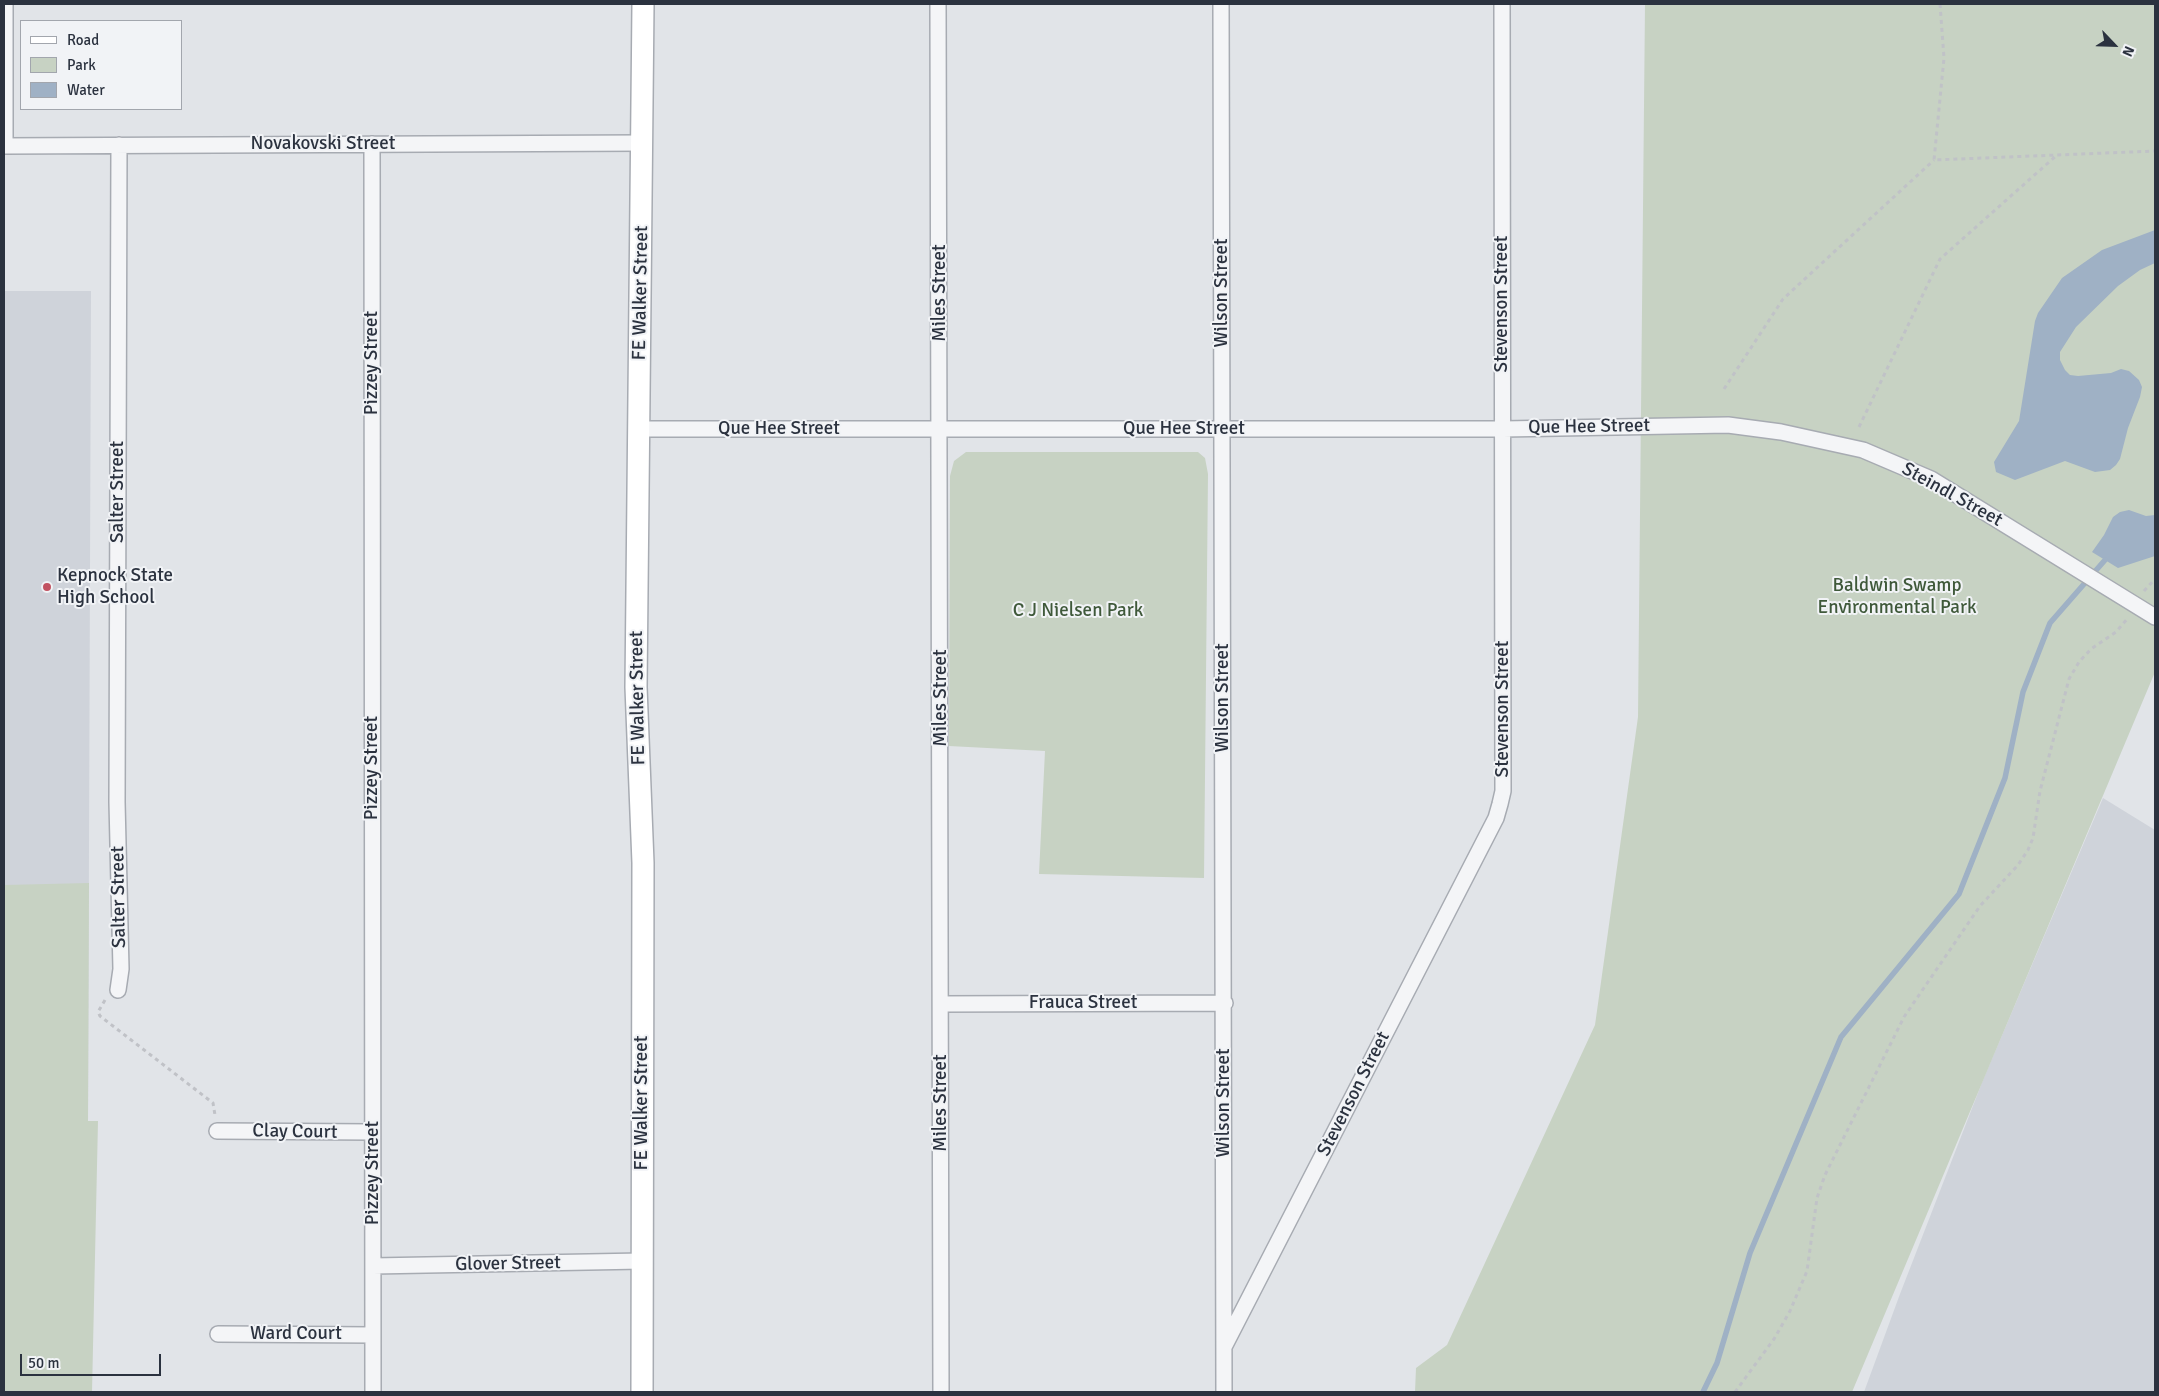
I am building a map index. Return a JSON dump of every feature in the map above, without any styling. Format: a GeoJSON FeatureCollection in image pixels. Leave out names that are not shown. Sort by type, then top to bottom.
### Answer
{"type":"FeatureCollection","features":[{"type":"Feature","properties":{"kind":"main road","name":"FE Walker Street"},"geometry":{"type":"LineString","coordinates":[[642,1392],[643,862],[636,687],[643,4]]}},
{"type":"Feature","properties":{"kind":"street"},"geometry":{"type":"LineString","coordinates":[[4,146],[5,4]]}},
{"type":"Feature","properties":{"kind":"street","name":"Miles Street"},"geometry":{"type":"LineString","coordinates":[[938,4],[941,1392]]}},
{"type":"Feature","properties":{"kind":"street","name":"Wilson Street"},"geometry":{"type":"LineString","coordinates":[[1221,4],[1225,1002],[1224,1392]]}},
{"type":"Feature","properties":{"kind":"street","name":"Stevenson Street"},"geometry":{"type":"LineString","coordinates":[[1224,1347],[1496,818],[1503,791],[1502,4]]}},
{"type":"Feature","properties":{"kind":"street","name":"Novakovski Street"},"geometry":{"type":"LineString","coordinates":[[4,146],[643,143]]}},
{"type":"Feature","properties":{"kind":"street","name":"Salter Street"},"geometry":{"type":"LineString","coordinates":[[118,990],[121,969],[117,802],[119,144]]}},
{"type":"Feature","properties":{"kind":"street","name":"Pizzey Street"},"geometry":{"type":"LineString","coordinates":[[372,144],[373,1392]]}},
{"type":"Feature","properties":{"kind":"street","name":"Que Hee Street"},"geometry":{"type":"LineString","coordinates":[[640,429],[1503,429],[1728,425]]}},
{"type":"Feature","properties":{"kind":"street","name":"Steindl Street"},"geometry":{"type":"LineString","coordinates":[[1728,425],[1781,432],[1863,450],[1931,479],[2155,617]]}},
{"type":"Feature","properties":{"kind":"street","name":"Frauca Street"},"geometry":{"type":"LineString","coordinates":[[941,1004],[1225,1002]]}},
{"type":"Feature","properties":{"kind":"street","name":"Clay Court"},"geometry":{"type":"LineString","coordinates":[[217,1131],[372,1132]]}},
{"type":"Feature","properties":{"kind":"street","name":"Glover Street"},"geometry":{"type":"LineString","coordinates":[[374,1266],[642,1261]]}},
{"type":"Feature","properties":{"kind":"street","name":"Ward Court"},"geometry":{"type":"LineString","coordinates":[[218,1334],[373,1335]]}},
{"type":"Feature","properties":{"kind":"path"},"geometry":{"type":"LineString","coordinates":[[1934,160],[1944,58],[1940,4]]}},
{"type":"Feature","properties":{"kind":"path"},"geometry":{"type":"LineString","coordinates":[[1724,389],[1783,299],[1934,160],[2155,151]]}},
{"type":"Feature","properties":{"kind":"path"},"geometry":{"type":"LineString","coordinates":[[1859,427],[1940,259],[2057,155]]}},
{"type":"Feature","properties":{"kind":"path"},"geometry":{"type":"LineString","coordinates":[[2145,590],[2155,579]]}},
{"type":"Feature","properties":{"kind":"path"},"geometry":{"type":"LineString","coordinates":[[1735,1392],[1774,1339],[1808,1271],[1817,1198],[1825,1175],[1904,1017],[1980,906],[2018,864],[2028,850],[2033,838],[2040,791],[2069,679],[2079,662],[2091,649],[2116,632],[2126,621]]}},
{"type":"Feature","properties":{"kind":"path"},"geometry":{"type":"LineString","coordinates":[[118,990],[100,1006],[98,1012],[100,1016],[213,1103],[217,1131]]}},
{"type":"Feature","properties":{"kind":"shaded area","name":"Kepnock State High School"},"geometry":{"type":"Polygon","coordinates":[[[4,291],[91,291],[88,1121],[4,1122],[4,291]]]}},
{"type":"Feature","properties":{"kind":"shaded area"},"geometry":{"type":"Polygon","coordinates":[[[2103,798],[2155,830],[2155,1392],[1864,1392],[1983,1080],[2103,798]]]}},
{"type":"Feature","properties":{"kind":"green space","name":"Baldwin Swamp Environmental Park"},"geometry":{"type":"Polygon","coordinates":[[[1645,4],[2155,4],[2155,672],[1852,1392],[1415,1392],[1416,1368],[1447,1345],[1595,1025],[1638,717],[1645,4]]]}},
{"type":"Feature","properties":{"kind":"green space","name":"C J Nielsen Park"},"geometry":{"type":"Polygon","coordinates":[[[966,452],[1198,452],[1205,458],[1208,474],[1204,878],[1039,874],[1045,751],[949,746],[950,476],[954,461],[966,452]]]}},
{"type":"Feature","properties":{"kind":"green space"},"geometry":{"type":"Polygon","coordinates":[[[89,883],[88,1121],[98,1121],[92,1392],[4,1392],[4,885],[89,883]]]}},
{"type":"Feature","properties":{"kind":"water"},"geometry":{"type":"Polygon","coordinates":[[[2155,230],[2155,263],[2140,270],[2118,286],[2076,327],[2060,352],[2060,360],[2070,375],[2111,373],[2121,369],[2129,371],[2139,380],[2142,387],[2140,397],[2128,428],[2120,459],[2110,470],[2095,472],[2065,461],[2015,480],[1996,472],[1994,462],[2019,421],[2035,321],[2038,313],[2062,278],[2102,250],[2155,230]]]}},
{"type":"Feature","properties":{"kind":"water"},"geometry":{"type":"Polygon","coordinates":[[[2129,510],[2146,516],[2155,515],[2155,556],[2118,568],[2092,552],[2104,535],[2113,517],[2120,512],[2129,510]]]}},
{"type":"Feature","properties":{"kind":"waterway"},"geometry":{"type":"LineString","coordinates":[[1703,1392],[1717,1363],[1750,1253],[1841,1037],[1959,894],[2005,778],[2023,692],[2050,623],[2105,560]]}},
{"type":"Feature","properties":{"kind":"place","name":"Kepnock State High School"},"geometry":{"type":"Point","coordinates":[47,587]}}]}
